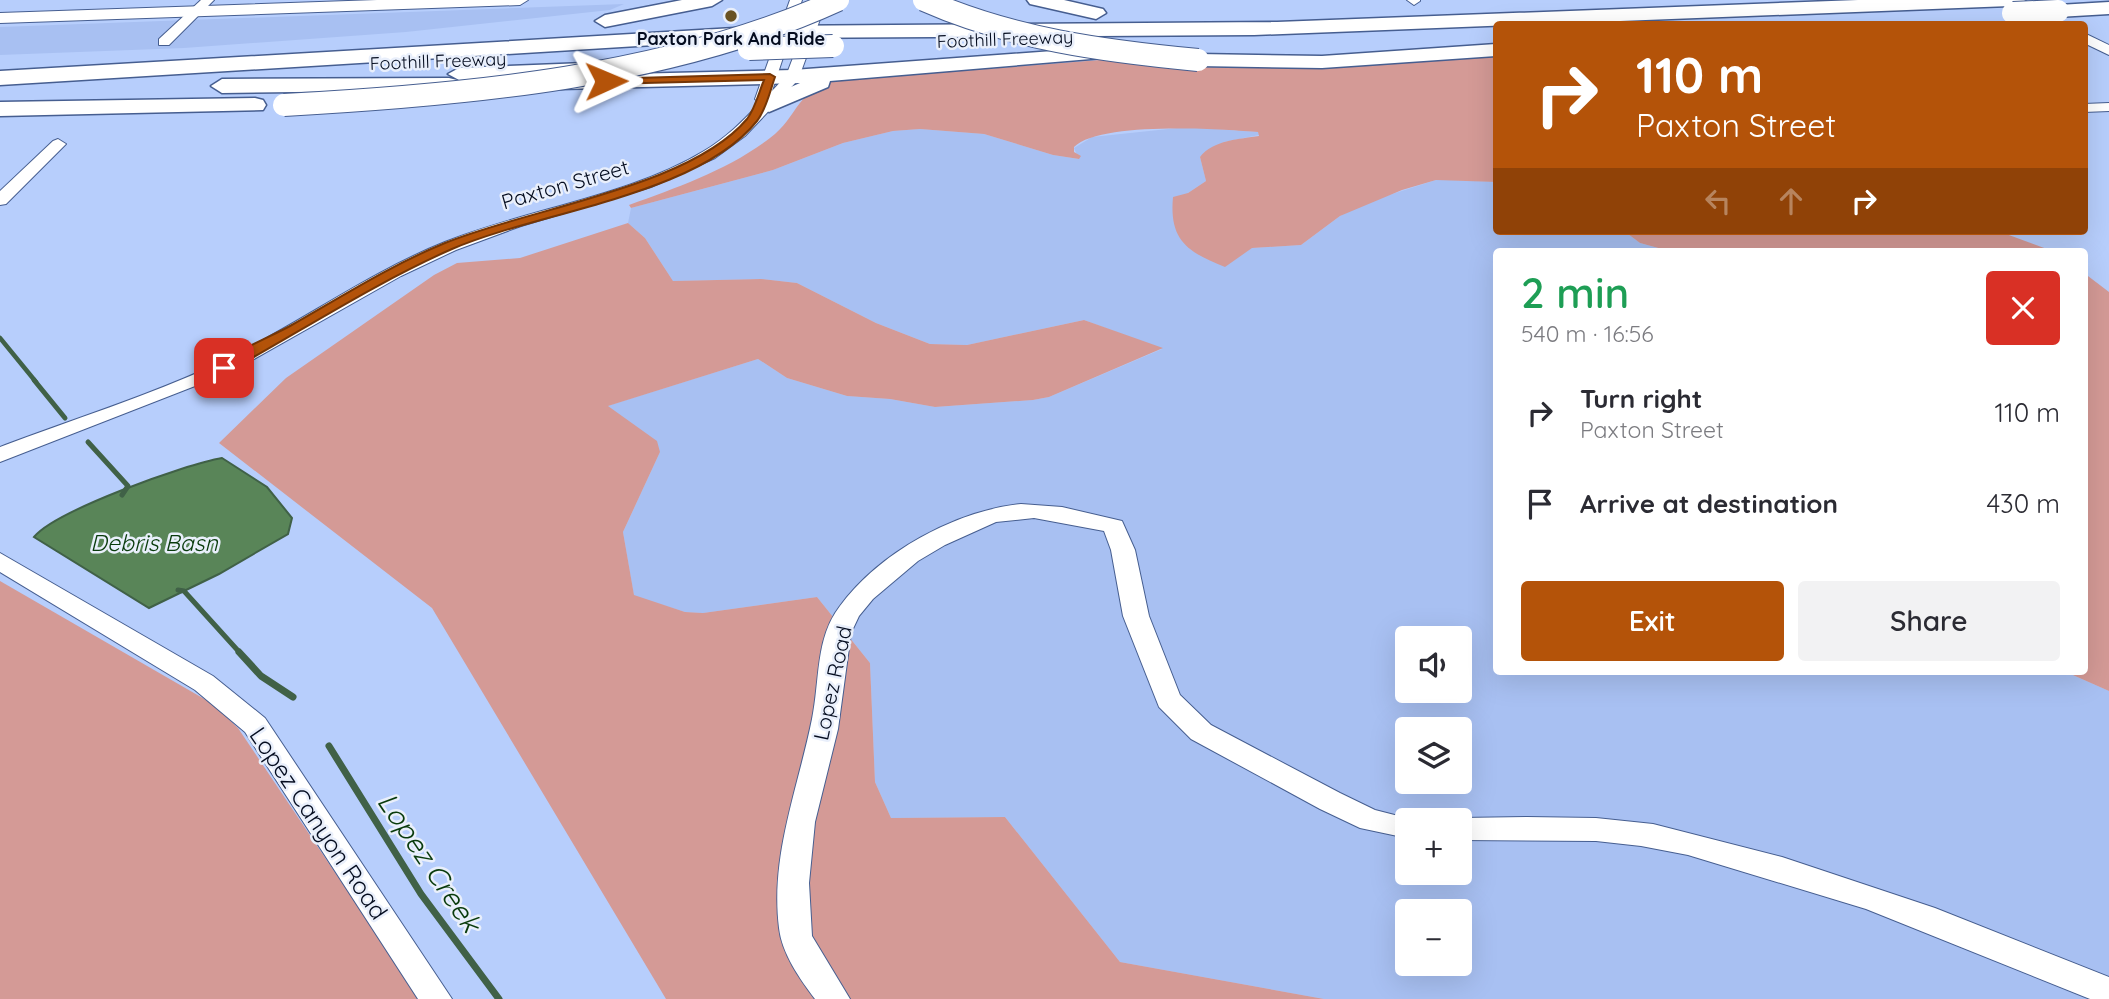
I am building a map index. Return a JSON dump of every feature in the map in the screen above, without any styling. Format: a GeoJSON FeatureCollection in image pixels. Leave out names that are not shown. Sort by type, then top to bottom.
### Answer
{"type":"FeatureCollection","features":[{"type":"Feature","properties":{"kind":"highway"},"geometry":{"type":"LineString","coordinates":[[0,70],[345,51],[484,37],[648,14],[712,0]]}},
{"type":"Feature","properties":{"kind":"highway"},"geometry":{"type":"LineString","coordinates":[[0,109],[284,105],[441,94],[589,72],[737,37],[838,0]]}},
{"type":"Feature","properties":{"kind":"highway"},"geometry":{"type":"LineString","coordinates":[[924,0],[974,21],[1023,35],[1136,54],[1198,60],[1322,62],[1493,50]]}},
{"type":"Feature","properties":{"kind":"highway"},"geometry":{"type":"LineString","coordinates":[[1037,0],[1107,16],[1171,22],[1623,10],[1672,12]]}},
{"type":"Feature","properties":{"kind":"highway","name":"Foothill Freeway"},"geometry":{"type":"LineString","coordinates":[[1518,21],[1672,12],[1991,1],[2013,4],[2059,18],[2109,8]]}},
{"type":"Feature","properties":{"kind":"highway"},"geometry":{"type":"LineString","coordinates":[[1885,21],[2013,4]]}},
{"type":"Feature","properties":{"kind":"highway","name":"Foothill Freeway"},"geometry":{"type":"LineString","coordinates":[[1754,21],[2013,4]]}},
{"type":"Feature","properties":{"kind":"highway","name":"Foothill Freeway"},"geometry":{"type":"LineString","coordinates":[[0,92],[829,52],[1279,35],[1493,22]]}},
{"type":"Feature","properties":{"kind":"highway"},"geometry":{"type":"LineString","coordinates":[[0,78],[785,31],[1279,35]]}},
{"type":"Feature","properties":{"kind":"highway","name":"Foothill Freeway"},"geometry":{"type":"LineString","coordinates":[[1279,35],[1493,33]]}},
{"type":"Feature","properties":{"kind":"highway"},"geometry":{"type":"LineString","coordinates":[[201,84],[229,87],[389,86],[782,77],[844,74],[1279,35]]}},
{"type":"Feature","properties":{"kind":"highway","name":"Foothill Freeway"},"geometry":{"type":"LineString","coordinates":[[0,78],[748,56]]}},
{"type":"Feature","properties":{"kind":"highway"},"geometry":{"type":"LineString","coordinates":[[762,112],[805,88],[844,74]]}},
{"type":"Feature","properties":{"kind":"main road"},"geometry":{"type":"LineString","coordinates":[[0,18],[203,5],[520,0]]}},
{"type":"Feature","properties":{"kind":"street","name":"Paxton Street"},"geometry":{"type":"LineString","coordinates":[[762,112],[782,77],[785,31],[796,0]]}},
{"type":"Feature","properties":{"kind":"street","name":"Paxton Street"},"geometry":{"type":"LineString","coordinates":[[0,455],[224,368],[407,265],[450,246],[515,222],[645,184],[683,169],[725,146],[762,112],[811,31],[821,0]]}},
{"type":"Feature","properties":{"kind":"street"},"geometry":{"type":"LineString","coordinates":[[164,42],[203,5]]}},
{"type":"Feature","properties":{"kind":"street"},"geometry":{"type":"LineString","coordinates":[[2088,39],[2109,51]]}},
{"type":"Feature","properties":{"kind":"street"},"geometry":{"type":"LineString","coordinates":[[2088,108],[2109,107]]}},
{"type":"Feature","properties":{"kind":"street"},"geometry":{"type":"LineString","coordinates":[[0,200],[58,144]]}},
{"type":"Feature","properties":{"kind":"street","name":"Lopez Road"},"geometry":{"type":"LineString","coordinates":[[834,999],[814,973],[795,934],[793,883],[798,825],[826,724],[838,634],[850,607],[885,573],[947,536],[993,516],[1011,511],[1031,512],[1114,526],[1123,550],[1136,616],[1168,700],[1201,732],[1330,801],[1370,820],[1395,825]]}},
{"type":"Feature","properties":{"kind":"street","name":"Lopez Canyon Road"},"geometry":{"type":"LineString","coordinates":[[0,561],[204,684],[255,724],[436,999]]}},
{"type":"Feature","properties":{"kind":"street"},"geometry":{"type":"LineString","coordinates":[[1472,829],[1545,828],[1642,834],[1777,866],[1901,906],[2109,992]]}},
{"type":"Feature","properties":{"kind":"shaded area"},"geometry":{"type":"Polygon","coordinates":[[[624,4],[610,10],[406,32],[184,48],[0,55],[0,27],[624,4]]]}},
{"type":"Feature","properties":{"kind":"shaded area"},"geometry":{"type":"Polygon","coordinates":[[[1493,54],[1493,182],[1436,180],[1402,190],[1340,216],[1301,245],[1252,248],[1225,267],[1200,256],[1183,243],[1174,224],[1173,197],[1188,193],[1206,181],[1200,157],[1205,151],[1227,141],[1259,136],[1258,132],[1162,129],[1109,133],[1088,139],[1074,147],[1074,152],[1081,156],[1079,159],[1053,155],[984,134],[920,129],[893,131],[843,143],[773,170],[631,208],[629,205],[702,177],[754,149],[779,130],[803,99],[832,81],[1100,60],[1189,67],[1327,68],[1493,54]]]}},
{"type":"Feature","properties":{"kind":"shaded area"},"geometry":{"type":"Polygon","coordinates":[[[1187,127],[1258,132],[1259,135],[1224,142],[1200,157],[1206,181],[1188,193],[1252,248],[1301,245],[1340,216],[1364,203],[1436,180],[1453,180],[1493,182],[1493,235],[1629,235],[1640,243],[1658,248],[1493,248],[1493,675],[2073,675],[2109,691],[2109,999],[1324,999],[1120,962],[1005,817],[891,818],[875,782],[870,663],[817,597],[703,613],[685,612],[634,596],[623,532],[660,452],[607,406],[758,359],[787,378],[847,396],[890,399],[935,407],[1033,400],[1049,397],[1162,349],[1084,320],[967,345],[930,344],[876,323],[797,283],[761,279],[673,281],[645,238],[628,223],[631,208],[773,170],[843,143],[893,131],[920,129],[984,134],[1053,155],[1079,159],[1074,148],[1092,137],[1187,127]]]}},
{"type":"Feature","properties":{"kind":"shaded area"},"geometry":{"type":"Polygon","coordinates":[[[628,223],[645,238],[673,281],[761,279],[797,283],[876,323],[930,344],[967,345],[1084,320],[1163,348],[1049,397],[1033,400],[935,407],[890,399],[847,396],[787,378],[758,359],[608,406],[657,441],[660,452],[623,532],[634,595],[685,612],[703,613],[817,597],[870,663],[875,782],[891,818],[1005,817],[1120,962],[1324,999],[666,999],[432,608],[219,443],[286,378],[434,275],[457,263],[520,258],[628,223]]]}},
{"type":"Feature","properties":{"kind":"shaded area"},"geometry":{"type":"Polygon","coordinates":[[[1629,235],[2009,235],[2044,248],[1658,248],[1640,243],[1629,235]]]}},
{"type":"Feature","properties":{"kind":"shaded area"},"geometry":{"type":"Polygon","coordinates":[[[2088,276],[2109,292],[2109,691],[2073,675],[2088,675],[2088,276]]]}},
{"type":"Feature","properties":{"kind":"shaded area"},"geometry":{"type":"Polygon","coordinates":[[[0,581],[213,704],[238,728],[420,999],[0,999],[0,581]]]}},
{"type":"Feature","properties":{"kind":"water","name":"Debris Basn"},"geometry":{"type":"Polygon","coordinates":[[[222,458],[267,487],[292,518],[288,534],[219,574],[149,608],[34,537],[47,526],[93,502],[152,479],[222,458]]]}},
{"type":"Feature","properties":{"kind":"waterway","name":"Lopez Creek"},"geometry":{"type":"LineString","coordinates":[[0,338],[36,382]]}},
{"type":"Feature","properties":{"kind":"waterway","name":"Lopez Creek"},"geometry":{"type":"LineString","coordinates":[[34,380],[65,418]]}},
{"type":"Feature","properties":{"kind":"waterway","name":"Lopez Creek"},"geometry":{"type":"LineString","coordinates":[[88,442],[128,486],[122,495]]}},
{"type":"Feature","properties":{"kind":"waterway","name":"Lopez Creek"},"geometry":{"type":"LineString","coordinates":[[178,590],[184,591],[241,654]]}},
{"type":"Feature","properties":{"kind":"waterway","name":"Lopez Creek"},"geometry":{"type":"LineString","coordinates":[[239,652],[261,676],[293,697]]}},
{"type":"Feature","properties":{"kind":"waterway","name":"Lopez Creek"},"geometry":{"type":"LineString","coordinates":[[329,746],[421,894],[499,999]]}},
{"type":"Feature","properties":{"kind":"place","name":"Paxton Park And Ride"},"geometry":{"type":"Point","coordinates":[731,16]}},
{"type":"Feature","properties":{"kind":"route"},"geometry":{"type":"LineString","coordinates":[[224,368],[271,344],[407,265],[450,246],[480,233],[645,184],[697,162],[733,139],[754,118],[770,77],[606,81]]}}]}
